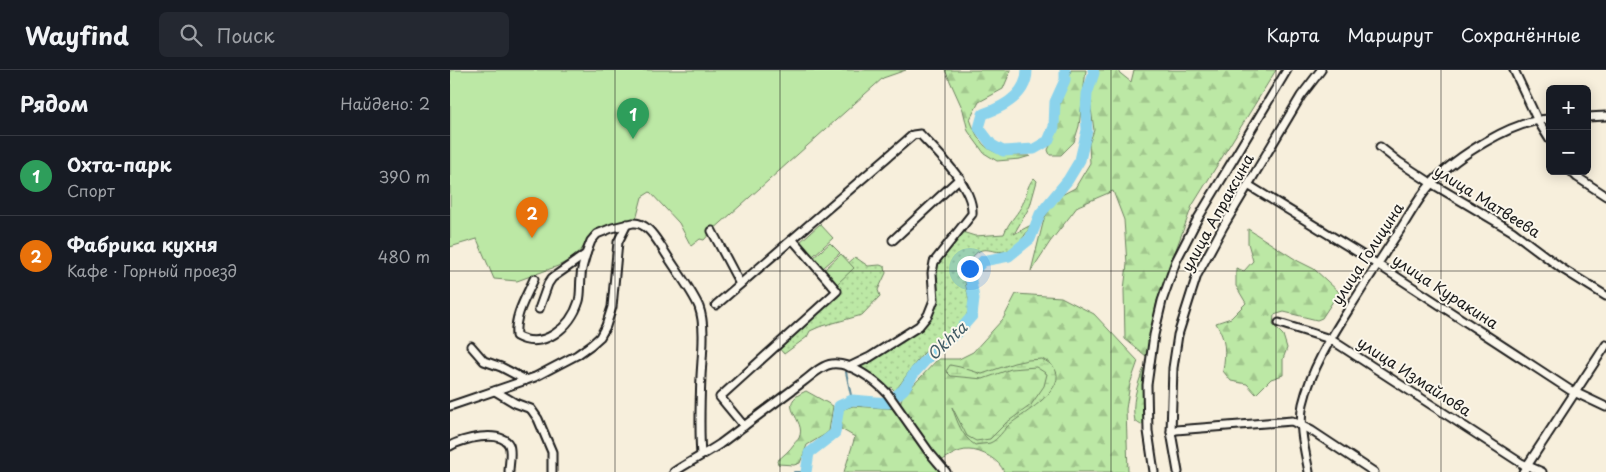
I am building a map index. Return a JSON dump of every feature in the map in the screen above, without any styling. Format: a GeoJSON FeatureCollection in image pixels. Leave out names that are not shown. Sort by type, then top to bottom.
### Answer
{"type":"FeatureCollection","features":[{"type":"Feature","properties":{"kind":"street"},"geometry":{"type":"LineString","coordinates":[[1154,472],[1148,430],[1148,385],[1154,334],[1162,301],[1176,261],[1197,220],[1287,70]]}},
{"type":"Feature","properties":{"kind":"street","name":"улица Апраксина"},"geometry":{"type":"LineString","coordinates":[[1178,472],[1172,432],[1174,368],[1178,335],[1188,299],[1209,250],[1301,96],[1321,70]]}},
{"type":"Feature","properties":{"kind":"street"},"geometry":{"type":"LineString","coordinates":[[1514,70],[1546,134]]}},
{"type":"Feature","properties":{"kind":"street"},"geometry":{"type":"LineString","coordinates":[[1591,117],[1606,116]]}},
{"type":"Feature","properties":{"kind":"street","name":"улица Голицина"},"geometry":{"type":"LineString","coordinates":[[1309,472],[1302,425],[1302,407],[1309,382],[1330,339],[1431,183],[1457,160],[1493,138],[1537,119],[1546,119]]}},
{"type":"Feature","properties":{"kind":"street"},"geometry":{"type":"LineString","coordinates":[[716,305],[914,135],[920,134],[960,178],[973,206],[972,214],[934,262],[932,273],[934,300],[928,315],[919,326],[870,358],[849,367]]}},
{"type":"Feature","properties":{"kind":"street","name":"улица Матвеева"},"geometry":{"type":"LineString","coordinates":[[1380,147],[1431,183],[1512,231],[1561,268],[1606,296]]}},
{"type":"Feature","properties":{"kind":"street"},"geometry":{"type":"LineString","coordinates":[[1575,175],[1606,196]]}},
{"type":"Feature","properties":{"kind":"street"},"geometry":{"type":"LineString","coordinates":[[893,240],[960,178]]}},
{"type":"Feature","properties":{"kind":"street","name":"улица Куракина"},"geometry":{"type":"LineString","coordinates":[[1248,185],[1377,264],[1575,394],[1606,407]]}},
{"type":"Feature","properties":{"kind":"street"},"geometry":{"type":"LineString","coordinates":[[534,280],[516,322],[516,336],[531,341],[547,338],[561,330],[572,315],[579,300],[581,274],[586,254],[591,241],[598,234],[612,228],[636,222],[646,227],[699,307],[702,318],[699,422],[701,456]]}},
{"type":"Feature","properties":{"kind":"street"},"geometry":{"type":"LineString","coordinates":[[450,406],[526,380],[563,363],[600,337],[612,307],[618,242],[627,224]]}},
{"type":"Feature","properties":{"kind":"street"},"geometry":{"type":"LineString","coordinates":[[712,231],[740,284]]}},
{"type":"Feature","properties":{"kind":"street"},"geometry":{"type":"LineString","coordinates":[[744,426],[720,397],[837,291],[793,240]]}},
{"type":"Feature","properties":{"kind":"street"},"geometry":{"type":"LineString","coordinates":[[539,309],[552,278],[586,254]]}},
{"type":"Feature","properties":{"kind":"street","name":"улица Измайлова"},"geometry":{"type":"LineString","coordinates":[[1279,323],[1330,339],[1525,469],[1542,472]]}},
{"type":"Feature","properties":{"kind":"street"},"geometry":{"type":"LineString","coordinates":[[1525,469],[1606,345]]}},
{"type":"Feature","properties":{"kind":"street"},"geometry":{"type":"LineString","coordinates":[[471,346],[484,362],[501,366],[526,380]]}},
{"type":"Feature","properties":{"kind":"street"},"geometry":{"type":"LineString","coordinates":[[674,472],[744,426],[825,366],[840,364],[874,380],[888,394],[929,452],[946,472]]}},
{"type":"Feature","properties":{"kind":"street"},"geometry":{"type":"LineString","coordinates":[[495,391],[515,403],[531,409],[552,452],[552,472]]}},
{"type":"Feature","properties":{"kind":"street"},"geometry":{"type":"LineString","coordinates":[[1172,432],[1176,430],[1292,421],[1302,425],[1374,472]]}},
{"type":"Feature","properties":{"kind":"street"},"geometry":{"type":"LineString","coordinates":[[450,446],[473,438],[506,440],[510,450],[509,472]]}},
{"type":"Feature","properties":{"kind":"green space"},"geometry":{"type":"Polygon","coordinates":[[[450,70],[906,70],[883,78],[704,240],[700,239],[691,246],[679,223],[650,192],[642,197],[636,220],[604,227],[591,233],[582,249],[570,260],[517,281],[494,279],[477,239],[450,247],[450,70]]]}},
{"type":"Feature","properties":{"kind":"green space"},"geometry":{"type":"Polygon","coordinates":[[[945,70],[1011,70],[1003,89],[979,102],[970,119],[980,140],[992,151],[999,154],[1030,156],[997,161],[984,153],[968,131],[963,110],[945,70]]]}},
{"type":"Feature","properties":{"kind":"green space"},"geometry":{"type":"Polygon","coordinates":[[[1071,70],[1086,70],[1079,126],[1074,142],[1061,155],[1050,155],[1048,150],[1055,135],[1060,103],[1071,70]]]}},
{"type":"Feature","properties":{"kind":"green space"},"geometry":{"type":"Polygon","coordinates":[[[1095,70],[1116,70],[1131,82],[1134,70],[1276,70],[1192,206],[1157,301],[1146,356],[1125,339],[1124,290],[1127,264],[1124,220],[1113,191],[1078,206],[1050,242],[1031,271],[1044,219],[1056,198],[1075,188],[1090,163],[1089,144],[1094,130],[1089,94],[1096,73],[1095,70]]]}},
{"type":"Feature","properties":{"kind":"green space"},"geometry":{"type":"Polygon","coordinates":[[[1034,178],[1037,181],[1030,206],[1014,234],[1031,225],[1027,233],[1021,241],[1009,250],[1000,252],[983,250],[975,254],[965,274],[969,299],[967,314],[959,325],[922,355],[895,391],[891,387],[883,389],[849,367],[919,326],[934,300],[934,262],[959,231],[975,236],[1004,234],[1021,207],[1029,184],[1034,178]]]}},
{"type":"Feature","properties":{"kind":"green space"},"geometry":{"type":"Polygon","coordinates":[[[820,224],[833,238],[813,256],[800,242],[820,224]]]}},
{"type":"Feature","properties":{"kind":"green space"},"geometry":{"type":"Polygon","coordinates":[[[1248,229],[1314,269],[1339,292],[1322,318],[1317,320],[1284,312],[1274,315],[1273,325],[1283,335],[1287,348],[1283,359],[1283,375],[1271,379],[1256,394],[1247,384],[1231,381],[1223,371],[1224,346],[1222,335],[1216,323],[1231,318],[1246,303],[1236,286],[1236,268],[1244,271],[1253,261],[1248,243],[1248,229]]]}},
{"type":"Feature","properties":{"kind":"green space"},"geometry":{"type":"Polygon","coordinates":[[[830,243],[840,253],[823,268],[813,258],[830,243]]]}},
{"type":"Feature","properties":{"kind":"green space"},"geometry":{"type":"Polygon","coordinates":[[[841,254],[854,268],[837,284],[824,270],[841,254]]]}},
{"type":"Feature","properties":{"kind":"green space"},"geometry":{"type":"Polygon","coordinates":[[[855,257],[868,266],[880,265],[885,267],[886,273],[878,290],[880,296],[862,315],[810,331],[807,337],[784,354],[777,346],[837,291],[829,281],[855,257]]]}},
{"type":"Feature","properties":{"kind":"green space"},"geometry":{"type":"Polygon","coordinates":[[[1016,294],[1061,297],[1094,314],[1138,361],[1130,384],[1126,409],[1128,472],[1004,472],[999,464],[990,456],[974,450],[965,450],[936,464],[942,472],[844,472],[855,437],[841,429],[841,410],[853,406],[899,409],[902,397],[938,359],[959,359],[973,352],[1003,319],[1016,294]]]}},
{"type":"Feature","properties":{"kind":"green space"},"geometry":{"type":"Polygon","coordinates":[[[1042,359],[1053,367],[1057,376],[1055,385],[1048,394],[1010,424],[993,442],[975,445],[970,442],[961,428],[952,407],[967,436],[976,441],[990,439],[1006,423],[1031,405],[1044,386],[1047,374],[1036,367],[1011,369],[983,379],[951,376],[946,371],[950,365],[982,374],[1014,363],[1042,359]]]}},
{"type":"Feature","properties":{"kind":"green space"},"geometry":{"type":"Polygon","coordinates":[[[1144,368],[1147,368],[1145,423],[1141,425],[1135,421],[1134,401],[1144,368]]]}},
{"type":"Feature","properties":{"kind":"green space"},"geometry":{"type":"Polygon","coordinates":[[[806,391],[833,406],[829,431],[807,445],[800,463],[794,465],[778,464],[777,461],[799,438],[801,431],[792,402],[797,396],[806,391]]]}},
{"type":"Feature","properties":{"kind":"waterway","name":"Okhta"},"geometry":{"type":"LineString","coordinates":[[1027,70],[1026,78],[1019,93],[999,108],[983,114],[979,128],[992,145],[1003,151],[1034,149],[1048,141],[1054,127],[1055,102],[1065,80],[1065,70]]}},
{"type":"Feature","properties":{"kind":"waterway","name":"Okhta"},"geometry":{"type":"LineString","coordinates":[[806,472],[809,453],[835,433],[839,406],[852,400],[888,403],[904,389],[915,372],[934,351],[959,331],[972,316],[974,299],[970,275],[983,261],[1009,256],[1030,239],[1040,214],[1068,180],[1080,160],[1087,130],[1087,94],[1094,73],[1093,70]]}},
{"type":"Feature","properties":{"kind":"waterway"},"geometry":{"type":"LineString","coordinates":[[846,372],[852,400]]}},
{"type":"Feature","properties":{"kind":"waterway"},"geometry":{"type":"LineString","coordinates":[[794,472],[806,472]]}},
{"type":"Feature","properties":{"kind":"place","name":"Охта-парк"},"geometry":{"type":"Point","coordinates":[633,139]}},
{"type":"Feature","properties":{"kind":"place","name":"Фабрика кухня"},"geometry":{"type":"Point","coordinates":[532,238]}}]}
